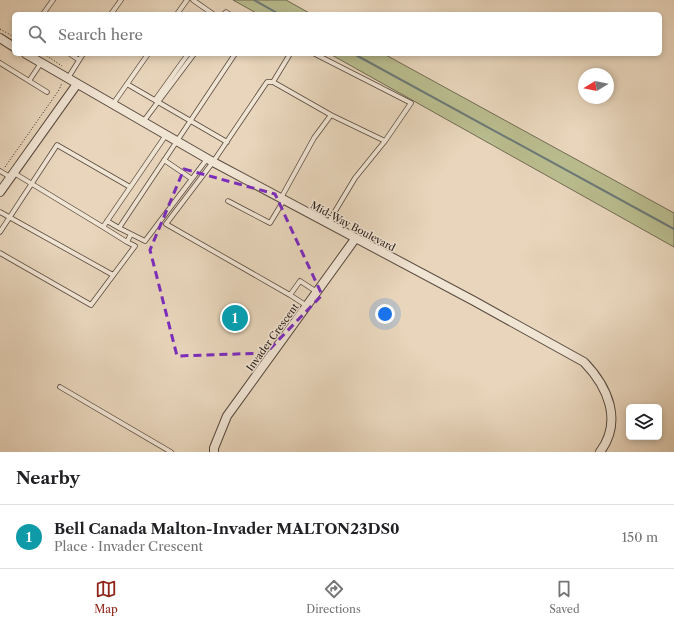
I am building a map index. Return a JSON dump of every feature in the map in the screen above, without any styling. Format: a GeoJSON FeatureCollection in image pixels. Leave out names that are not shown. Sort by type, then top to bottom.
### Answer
{"type":"FeatureCollection","features":[{"type":"Feature","properties":{"kind":"street"},"geometry":{"type":"LineString","coordinates":[[0,38],[12,46]]}},
{"type":"Feature","properties":{"kind":"street","name":"Mid-Way Boulevard"},"geometry":{"type":"LineString","coordinates":[[30,56],[210,160],[355,239],[474,301],[584,362],[598,377],[611,406],[610,430],[600,452]]}},
{"type":"Feature","properties":{"kind":"street"},"geometry":{"type":"LineString","coordinates":[[1,188],[12,175],[77,84]]}},
{"type":"Feature","properties":{"kind":"street","name":"Invader Crescent"},"geometry":{"type":"LineString","coordinates":[[214,452],[214,448],[227,416],[355,239]]}},
{"type":"Feature","properties":{"kind":"lane"},"geometry":{"type":"LineString","coordinates":[[44,12],[53,0]]}},
{"type":"Feature","properties":{"kind":"lane"},"geometry":{"type":"LineString","coordinates":[[112,12],[121,0]]}},
{"type":"Feature","properties":{"kind":"lane"},"geometry":{"type":"LineString","coordinates":[[178,12],[187,0]]}},
{"type":"Feature","properties":{"kind":"lane"},"geometry":{"type":"LineString","coordinates":[[193,0],[210,12]]}},
{"type":"Feature","properties":{"kind":"lane"},"geometry":{"type":"LineString","coordinates":[[73,56],[79,60]]}},
{"type":"Feature","properties":{"kind":"lane"},"geometry":{"type":"LineString","coordinates":[[67,78],[82,56]]}},
{"type":"Feature","properties":{"kind":"lane"},"geometry":{"type":"LineString","coordinates":[[113,105],[147,56]]}},
{"type":"Feature","properties":{"kind":"lane"},"geometry":{"type":"LineString","coordinates":[[143,122],[187,56]]}},
{"type":"Feature","properties":{"kind":"lane"},"geometry":{"type":"LineString","coordinates":[[156,101],[192,56]]}},
{"type":"Feature","properties":{"kind":"lane"},"geometry":{"type":"LineString","coordinates":[[119,228],[234,56]]}},
{"type":"Feature","properties":{"kind":"lane"},"geometry":{"type":"LineString","coordinates":[[274,82],[289,56]]}},
{"type":"Feature","properties":{"kind":"lane"},"geometry":{"type":"LineString","coordinates":[[319,56],[411,103],[385,141],[355,178],[327,224]]}},
{"type":"Feature","properties":{"kind":"lane"},"geometry":{"type":"LineString","coordinates":[[0,63],[47,92]]}},
{"type":"Feature","properties":{"kind":"lane"},"geometry":{"type":"LineString","coordinates":[[29,81],[42,63]]}},
{"type":"Feature","properties":{"kind":"lane"},"geometry":{"type":"LineString","coordinates":[[107,221],[144,241],[192,179],[227,142],[267,82],[274,82],[331,115],[385,141]]}},
{"type":"Feature","properties":{"kind":"lane"},"geometry":{"type":"LineString","coordinates":[[127,84],[227,142]]}},
{"type":"Feature","properties":{"kind":"lane"},"geometry":{"type":"LineString","coordinates":[[228,201],[270,223],[314,138],[331,115]]}},
{"type":"Feature","properties":{"kind":"lane"},"geometry":{"type":"LineString","coordinates":[[103,227],[166,135]]}},
{"type":"Feature","properties":{"kind":"lane"},"geometry":{"type":"LineString","coordinates":[[0,232],[57,145],[130,187]]}},
{"type":"Feature","properties":{"kind":"lane"},"geometry":{"type":"LineString","coordinates":[[164,160],[192,179]]}},
{"type":"Feature","properties":{"kind":"lane"},"geometry":{"type":"LineString","coordinates":[[210,160],[166,224],[307,306]]}},
{"type":"Feature","properties":{"kind":"lane"},"geometry":{"type":"LineString","coordinates":[[0,170],[31,184],[135,246],[91,305],[0,253]]}},
{"type":"Feature","properties":{"kind":"lane"},"geometry":{"type":"LineString","coordinates":[[0,212],[113,275]]}},
{"type":"Feature","properties":{"kind":"lane"},"geometry":{"type":"LineString","coordinates":[[127,242],[131,234]]}},
{"type":"Feature","properties":{"kind":"lane"},"geometry":{"type":"LineString","coordinates":[[290,295],[300,281],[317,292]]}},
{"type":"Feature","properties":{"kind":"lane"},"geometry":{"type":"LineString","coordinates":[[60,387],[171,452]]}},
{"type":"Feature","properties":{"kind":"path"},"geometry":{"type":"LineString","coordinates":[[7,33],[12,36]]}},
{"type":"Feature","properties":{"kind":"path"},"geometry":{"type":"LineString","coordinates":[[47,56],[66,69]]}},
{"type":"Feature","properties":{"kind":"path"},"geometry":{"type":"LineString","coordinates":[[8,164],[60,90]]}},
{"type":"Feature","properties":{"kind":"highlighted area"},"geometry":{"type":"Polygon","coordinates":[[[184,169],[275,194],[322,295],[266,353],[177,356],[150,250],[184,169]]]}},
{"type":"Feature","properties":{"kind":"green space"},"geometry":{"type":"Polygon","coordinates":[[[233,0],[286,0],[307,12],[254,12],[233,0]]]}},
{"type":"Feature","properties":{"kind":"green space"},"geometry":{"type":"Polygon","coordinates":[[[334,56],[388,56],[674,213],[674,247],[334,56]]]}},
{"type":"Feature","properties":{"kind":"waterway"},"geometry":{"type":"LineString","coordinates":[[254,0],[275,12]]}},
{"type":"Feature","properties":{"kind":"waterway"},"geometry":{"type":"LineString","coordinates":[[358,56],[674,229]]}},
{"type":"Feature","properties":{"kind":"place","name":"Bell Canada Malton-Invader MALTON23DS0"},"geometry":{"type":"Point","coordinates":[235,318]}}]}
